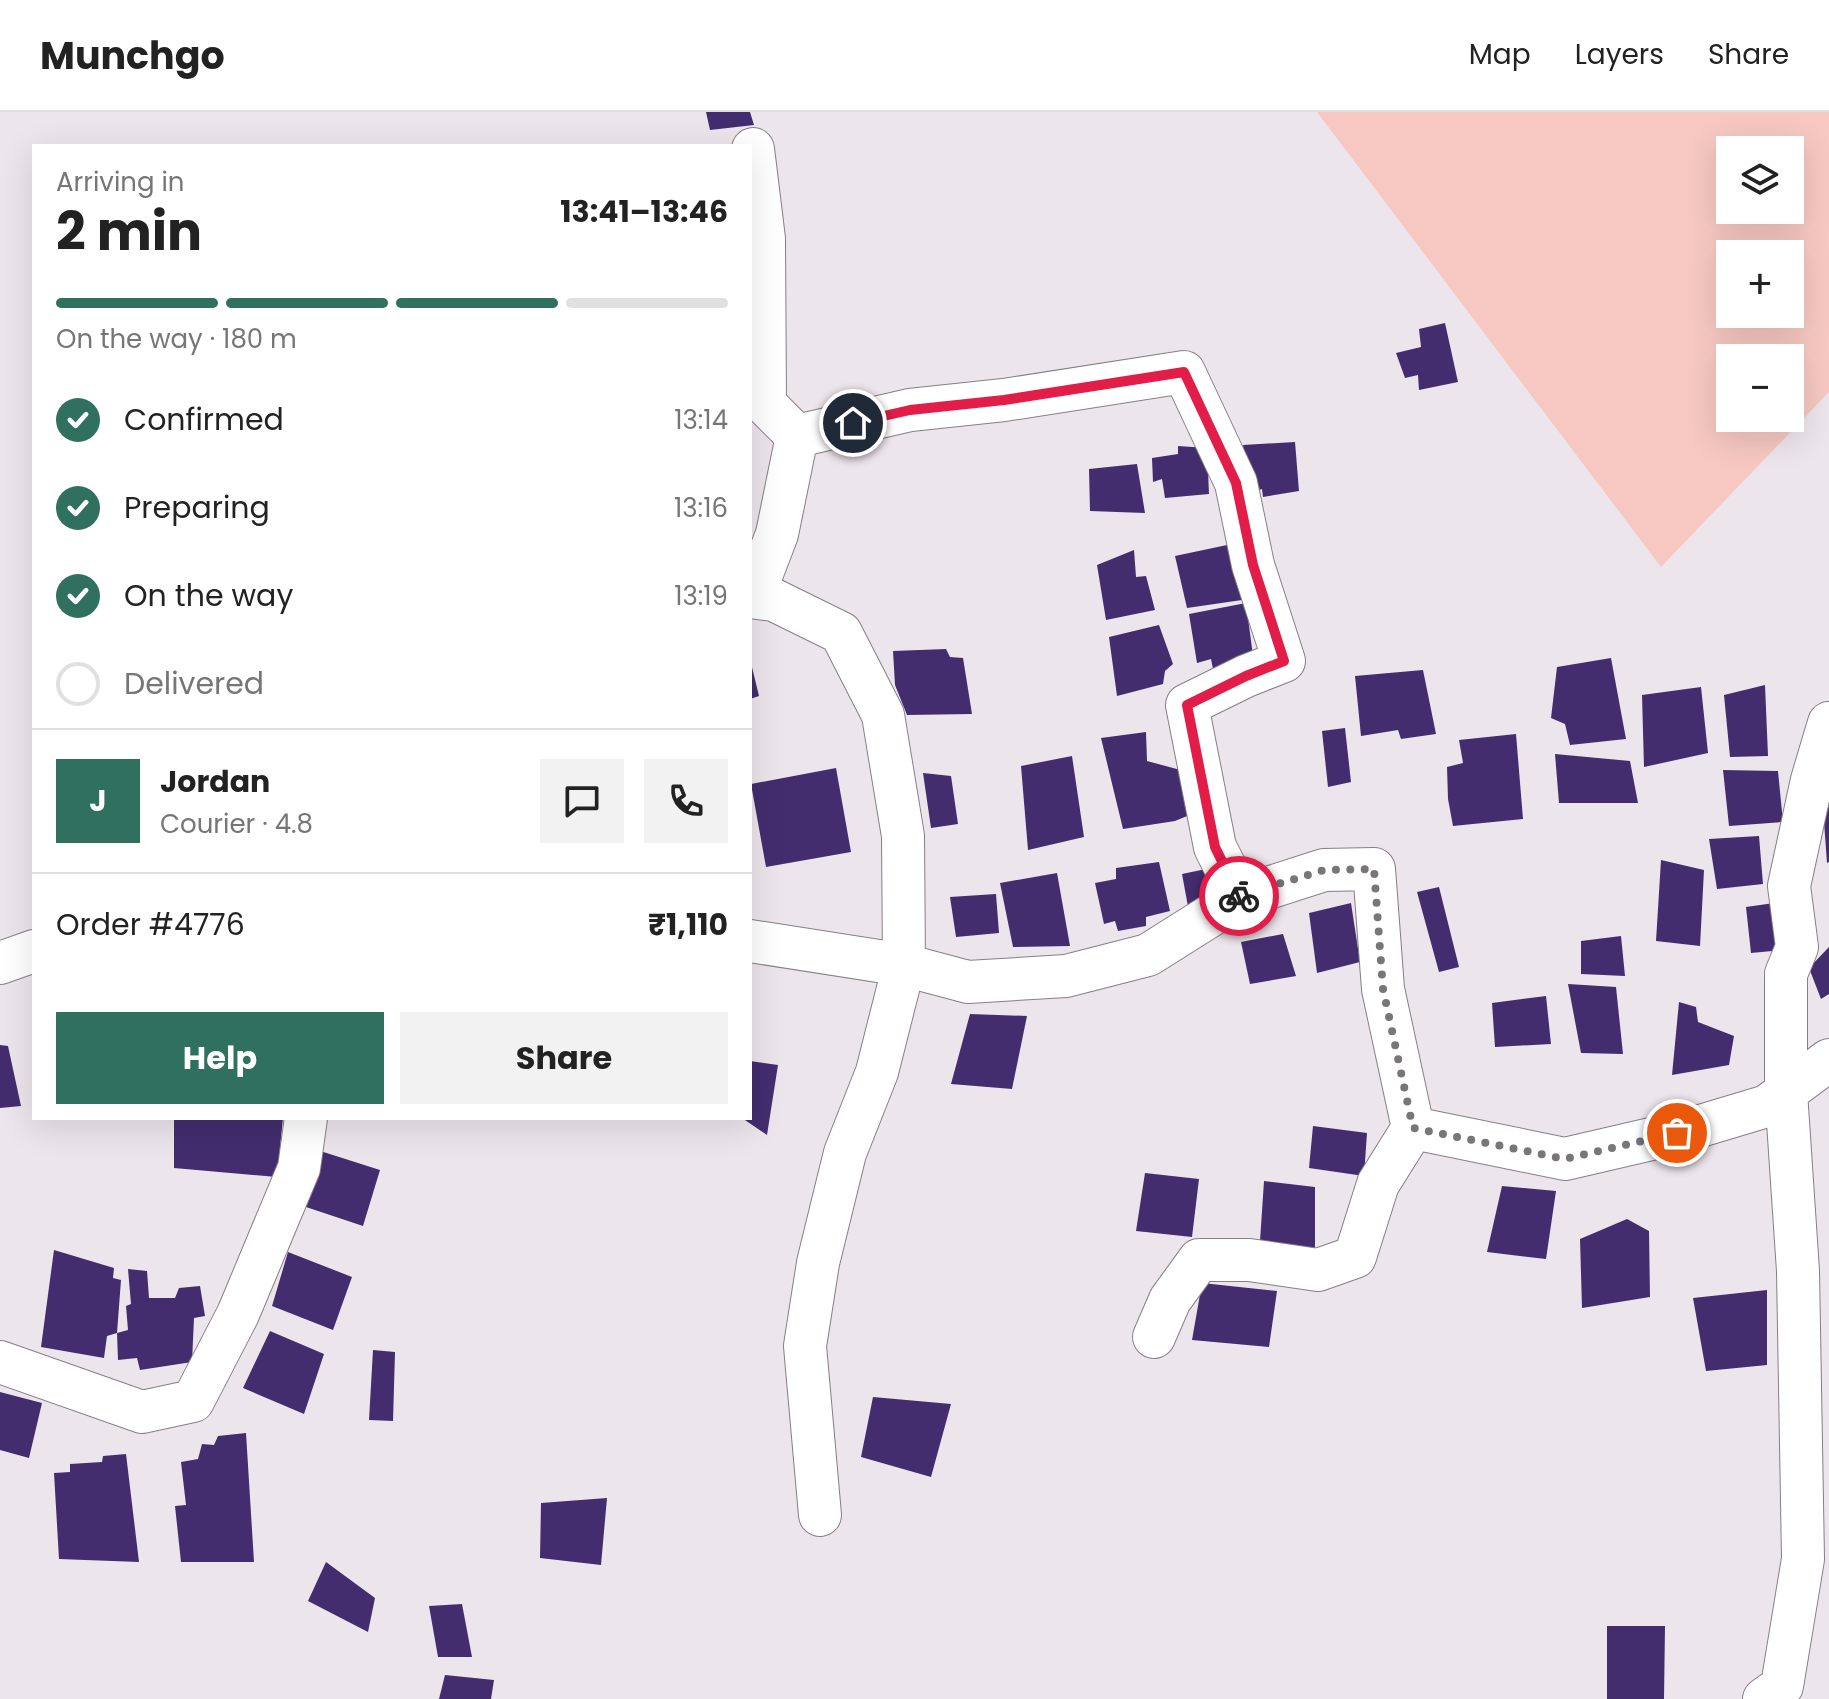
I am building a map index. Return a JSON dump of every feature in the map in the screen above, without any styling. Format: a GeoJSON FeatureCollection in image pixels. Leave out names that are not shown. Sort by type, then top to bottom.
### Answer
{"type":"FeatureCollection","features":[{"type":"Feature","properties":{"kind":"street"},"geometry":{"type":"LineString","coordinates":[[753,149],[764,239],[765,404],[797,436]]}},
{"type":"Feature","properties":{"kind":"street"},"geometry":{"type":"LineString","coordinates":[[797,436],[910,410],[1004,400],[1184,372],[1236,483],[1253,565],[1284,661],[1187,705],[1215,847],[1240,897]]}},
{"type":"Feature","properties":{"kind":"street"},"geometry":{"type":"LineString","coordinates":[[797,436],[777,534],[752,597],[774,600],[841,633],[883,715],[903,836],[904,965],[877,1072],[845,1153],[818,1263],[805,1346],[820,1515]]}},
{"type":"Feature","properties":{"kind":"street"},"geometry":{"type":"LineString","coordinates":[[1764,1699],[1782,1686],[1803,1559],[1798,1271],[1786,1092],[1786,974],[1797,947],[1789,886],[1812,780],[1829,723]]}},
{"type":"Feature","properties":{"kind":"street"},"geometry":{"type":"LineString","coordinates":[[752,941],[904,965],[968,982],[1066,976],[1148,955],[1240,897],[1324,870],[1374,869],[1383,989],[1413,1128],[1378,1184],[1355,1257],[1318,1270],[1249,1260],[1199,1260],[1170,1300],[1154,1337]]}},
{"type":"Feature","properties":{"kind":"street"},"geometry":{"type":"LineString","coordinates":[[0,963],[32,952]]}},
{"type":"Feature","properties":{"kind":"street"},"geometry":{"type":"LineString","coordinates":[[1413,1128],[1565,1159],[1677,1133],[1767,1106],[1829,1060]]}},
{"type":"Feature","properties":{"kind":"street"},"geometry":{"type":"LineString","coordinates":[[0,1362],[142,1412],[193,1401],[238,1314],[299,1168],[306,1120]]}},
{"type":"Feature","properties":{"kind":"shaded area"},"geometry":{"type":"Polygon","coordinates":[[[1317,112],[1829,112],[1829,392],[1804,418],[1804,344],[1716,344],[1716,432],[1791,432],[1661,567],[1317,112]]]}},
{"type":"Feature","properties":{"kind":"building"},"geometry":{"type":"Polygon","coordinates":[[[706,112],[750,112],[754,125],[710,130],[706,112]]]}},
{"type":"Feature","properties":{"kind":"building"},"geometry":{"type":"Polygon","coordinates":[[[1445,323],[1458,382],[1419,390],[1418,375],[1405,378],[1396,353],[1421,347],[1419,329],[1445,323]]]}},
{"type":"Feature","properties":{"kind":"building"},"geometry":{"type":"Polygon","coordinates":[[[1295,442],[1299,491],[1263,497],[1262,489],[1248,494],[1243,445],[1295,442]]]}},
{"type":"Feature","properties":{"kind":"building"},"geometry":{"type":"Polygon","coordinates":[[[1178,446],[1207,448],[1209,494],[1165,498],[1162,479],[1153,482],[1152,458],[1178,454],[1178,446]]]}},
{"type":"Feature","properties":{"kind":"building"},"geometry":{"type":"Polygon","coordinates":[[[1137,464],[1145,513],[1090,511],[1089,469],[1137,464]]]}},
{"type":"Feature","properties":{"kind":"building"},"geometry":{"type":"Polygon","coordinates":[[[1227,545],[1242,600],[1187,608],[1175,556],[1227,545]]]}},
{"type":"Feature","properties":{"kind":"building"},"geometry":{"type":"Polygon","coordinates":[[[1134,550],[1136,577],[1146,576],[1155,610],[1106,620],[1097,565],[1134,550]]]}},
{"type":"Feature","properties":{"kind":"building"},"geometry":{"type":"Polygon","coordinates":[[[1246,603],[1253,656],[1213,669],[1211,659],[1197,663],[1189,614],[1246,603]]]}},
{"type":"Feature","properties":{"kind":"building"},"geometry":{"type":"Polygon","coordinates":[[[1159,625],[1173,664],[1165,671],[1163,684],[1117,696],[1109,637],[1159,625]]]}},
{"type":"Feature","properties":{"kind":"building"},"geometry":{"type":"Polygon","coordinates":[[[946,649],[950,657],[963,658],[972,714],[907,715],[895,685],[893,651],[946,649]]]}},
{"type":"Feature","properties":{"kind":"building"},"geometry":{"type":"Polygon","coordinates":[[[1611,658],[1626,739],[1570,745],[1565,724],[1551,718],[1557,667],[1611,658]]]}},
{"type":"Feature","properties":{"kind":"building"},"geometry":{"type":"Polygon","coordinates":[[[752,667],[759,696],[752,698],[752,667]]]}},
{"type":"Feature","properties":{"kind":"building"},"geometry":{"type":"Polygon","coordinates":[[[1423,670],[1436,734],[1401,739],[1398,730],[1361,736],[1355,676],[1423,670]]]}},
{"type":"Feature","properties":{"kind":"building"},"geometry":{"type":"Polygon","coordinates":[[[1765,685],[1768,756],[1730,757],[1724,695],[1765,685]]]}},
{"type":"Feature","properties":{"kind":"building"},"geometry":{"type":"Polygon","coordinates":[[[1701,687],[1708,753],[1644,767],[1642,695],[1701,687]]]}},
{"type":"Feature","properties":{"kind":"building"},"geometry":{"type":"Polygon","coordinates":[[[1345,728],[1351,782],[1328,787],[1322,731],[1345,728]]]}},
{"type":"Feature","properties":{"kind":"building"},"geometry":{"type":"Polygon","coordinates":[[[1146,732],[1147,761],[1188,772],[1192,814],[1175,821],[1123,829],[1101,738],[1146,732]]]}},
{"type":"Feature","properties":{"kind":"building"},"geometry":{"type":"Polygon","coordinates":[[[1516,734],[1523,819],[1453,826],[1447,767],[1463,763],[1459,740],[1516,734]]]}},
{"type":"Feature","properties":{"kind":"building"},"geometry":{"type":"Polygon","coordinates":[[[1555,754],[1630,761],[1638,803],[1559,803],[1555,754]]]}},
{"type":"Feature","properties":{"kind":"building"},"geometry":{"type":"Polygon","coordinates":[[[1072,756],[1084,837],[1028,850],[1021,766],[1072,756]]]}},
{"type":"Feature","properties":{"kind":"building"},"geometry":{"type":"Polygon","coordinates":[[[836,768],[851,852],[766,867],[752,784],[836,768]]]}},
{"type":"Feature","properties":{"kind":"building"},"geometry":{"type":"Polygon","coordinates":[[[1723,770],[1778,771],[1783,822],[1729,826],[1723,770]]]}},
{"type":"Feature","properties":{"kind":"building"},"geometry":{"type":"Polygon","coordinates":[[[923,773],[951,776],[958,824],[931,828],[923,773]]]}},
{"type":"Feature","properties":{"kind":"building"},"geometry":{"type":"Polygon","coordinates":[[[1829,807],[1829,862],[1827,863],[1823,808],[1829,807]]]}},
{"type":"Feature","properties":{"kind":"building"},"geometry":{"type":"Polygon","coordinates":[[[1759,836],[1763,884],[1717,889],[1709,839],[1759,836]]]}},
{"type":"Feature","properties":{"kind":"building"},"geometry":{"type":"Polygon","coordinates":[[[1661,860],[1704,870],[1700,946],[1656,941],[1661,860]]]}},
{"type":"Feature","properties":{"kind":"building"},"geometry":{"type":"Polygon","coordinates":[[[1159,862],[1170,911],[1146,917],[1146,926],[1118,931],[1115,921],[1104,924],[1095,883],[1116,879],[1116,868],[1159,862]]]}},
{"type":"Feature","properties":{"kind":"building"},"geometry":{"type":"Polygon","coordinates":[[[1206,869],[1213,901],[1189,912],[1182,874],[1206,869]]]}},
{"type":"Feature","properties":{"kind":"building"},"geometry":{"type":"Polygon","coordinates":[[[1057,873],[1070,946],[1013,947],[1000,883],[1057,873]]]}},
{"type":"Feature","properties":{"kind":"building"},"geometry":{"type":"Polygon","coordinates":[[[1439,887],[1459,967],[1439,972],[1417,892],[1439,887]]]}},
{"type":"Feature","properties":{"kind":"building"},"geometry":{"type":"Polygon","coordinates":[[[996,894],[999,933],[956,937],[950,897],[996,894]]]}},
{"type":"Feature","properties":{"kind":"building"},"geometry":{"type":"Polygon","coordinates":[[[1351,903],[1360,962],[1317,973],[1309,913],[1351,903]]]}},
{"type":"Feature","properties":{"kind":"building"},"geometry":{"type":"Polygon","coordinates":[[[1774,903],[1783,950],[1751,953],[1746,907],[1774,903]]]}},
{"type":"Feature","properties":{"kind":"building"},"geometry":{"type":"Polygon","coordinates":[[[1283,934],[1296,976],[1250,984],[1241,942],[1283,934]]]}},
{"type":"Feature","properties":{"kind":"building"},"geometry":{"type":"Polygon","coordinates":[[[1621,936],[1625,976],[1581,974],[1581,941],[1621,936]]]}},
{"type":"Feature","properties":{"kind":"building"},"geometry":{"type":"Polygon","coordinates":[[[1829,947],[1829,994],[1821,999],[1809,968],[1829,947]]]}},
{"type":"Feature","properties":{"kind":"building"},"geometry":{"type":"Polygon","coordinates":[[[1568,984],[1616,987],[1623,1054],[1581,1053],[1568,984]]]}},
{"type":"Feature","properties":{"kind":"building"},"geometry":{"type":"Polygon","coordinates":[[[1546,996],[1551,1044],[1495,1047],[1492,1003],[1546,996]]]}},
{"type":"Feature","properties":{"kind":"building"},"geometry":{"type":"Polygon","coordinates":[[[1679,1002],[1696,1007],[1698,1022],[1734,1036],[1729,1065],[1672,1075],[1679,1002]]]}},
{"type":"Feature","properties":{"kind":"building"},"geometry":{"type":"Polygon","coordinates":[[[970,1014],[1027,1016],[1012,1089],[951,1084],[970,1014]]]}},
{"type":"Feature","properties":{"kind":"building"},"geometry":{"type":"Polygon","coordinates":[[[0,1045],[8,1046],[21,1106],[0,1108],[0,1045]]]}},
{"type":"Feature","properties":{"kind":"building"},"geometry":{"type":"Polygon","coordinates":[[[752,1061],[778,1065],[767,1135],[745,1120],[752,1120],[752,1061]]]}},
{"type":"Feature","properties":{"kind":"building"},"geometry":{"type":"Polygon","coordinates":[[[174,1120],[283,1120],[277,1177],[174,1168],[174,1120]]]}},
{"type":"Feature","properties":{"kind":"building"},"geometry":{"type":"Polygon","coordinates":[[[1313,1126],[1367,1133],[1364,1176],[1309,1168],[1313,1126]]]}},
{"type":"Feature","properties":{"kind":"building"},"geometry":{"type":"Polygon","coordinates":[[[314,1149],[380,1170],[363,1226],[297,1204],[314,1149]]]}},
{"type":"Feature","properties":{"kind":"building"},"geometry":{"type":"Polygon","coordinates":[[[1145,1173],[1199,1179],[1192,1237],[1136,1231],[1145,1173]]]}},
{"type":"Feature","properties":{"kind":"building"},"geometry":{"type":"Polygon","coordinates":[[[1264,1181],[1315,1187],[1315,1248],[1260,1241],[1264,1181]]]}},
{"type":"Feature","properties":{"kind":"building"},"geometry":{"type":"Polygon","coordinates":[[[1502,1186],[1556,1191],[1546,1259],[1487,1252],[1502,1186]]]}},
{"type":"Feature","properties":{"kind":"building"},"geometry":{"type":"Polygon","coordinates":[[[1627,1219],[1649,1231],[1650,1297],[1582,1308],[1580,1239],[1627,1219]]]}},
{"type":"Feature","properties":{"kind":"building"},"geometry":{"type":"Polygon","coordinates":[[[54,1250],[114,1268],[113,1278],[121,1280],[117,1333],[107,1336],[104,1358],[41,1347],[54,1250]]]}},
{"type":"Feature","properties":{"kind":"building"},"geometry":{"type":"Polygon","coordinates":[[[288,1252],[352,1277],[333,1330],[272,1306],[288,1252]]]}},
{"type":"Feature","properties":{"kind":"building"},"geometry":{"type":"Polygon","coordinates":[[[128,1269],[147,1271],[149,1298],[175,1298],[179,1288],[200,1286],[205,1316],[194,1318],[192,1362],[140,1370],[137,1358],[118,1360],[117,1333],[128,1330],[126,1306],[131,1304],[128,1269]]]}},
{"type":"Feature","properties":{"kind":"building"},"geometry":{"type":"Polygon","coordinates":[[[1202,1283],[1277,1291],[1269,1347],[1192,1340],[1202,1283]]]}},
{"type":"Feature","properties":{"kind":"building"},"geometry":{"type":"Polygon","coordinates":[[[1767,1290],[1767,1365],[1706,1371],[1693,1298],[1767,1290]]]}},
{"type":"Feature","properties":{"kind":"building"},"geometry":{"type":"Polygon","coordinates":[[[270,1331],[324,1354],[304,1414],[243,1388],[270,1331]]]}},
{"type":"Feature","properties":{"kind":"building"},"geometry":{"type":"Polygon","coordinates":[[[373,1350],[395,1352],[393,1421],[369,1420],[373,1350]]]}},
{"type":"Feature","properties":{"kind":"building"},"geometry":{"type":"Polygon","coordinates":[[[0,1392],[42,1403],[29,1458],[0,1450],[0,1392]]]}},
{"type":"Feature","properties":{"kind":"building"},"geometry":{"type":"Polygon","coordinates":[[[873,1397],[951,1404],[931,1477],[861,1457],[873,1397]]]}},
{"type":"Feature","properties":{"kind":"building"},"geometry":{"type":"Polygon","coordinates":[[[246,1433],[254,1562],[181,1562],[175,1506],[186,1505],[181,1462],[198,1459],[202,1444],[214,1445],[218,1436],[246,1433]]]}},
{"type":"Feature","properties":{"kind":"building"},"geometry":{"type":"Polygon","coordinates":[[[126,1454],[139,1562],[59,1559],[54,1473],[70,1472],[70,1464],[102,1462],[103,1456],[126,1454]]]}},
{"type":"Feature","properties":{"kind":"building"},"geometry":{"type":"Polygon","coordinates":[[[607,1498],[601,1565],[540,1558],[541,1503],[607,1498]]]}},
{"type":"Feature","properties":{"kind":"building"},"geometry":{"type":"Polygon","coordinates":[[[326,1562],[375,1598],[368,1632],[308,1601],[326,1562]]]}},
{"type":"Feature","properties":{"kind":"building"},"geometry":{"type":"Polygon","coordinates":[[[462,1604],[472,1657],[438,1657],[429,1606],[462,1604]]]}},
{"type":"Feature","properties":{"kind":"building"},"geometry":{"type":"Polygon","coordinates":[[[1607,1626],[1665,1626],[1664,1699],[1607,1699],[1607,1626]]]}},
{"type":"Feature","properties":{"kind":"building"},"geometry":{"type":"Polygon","coordinates":[[[445,1675],[494,1680],[491,1699],[439,1699],[445,1675]]]}},
{"type":"Feature","properties":{"kind":"way so far"},"geometry":{"type":"LineString","coordinates":[[1239,896],[1324,870],[1374,869],[1383,989],[1413,1128],[1565,1159],[1677,1133]]}},
{"type":"Feature","properties":{"kind":"route"},"geometry":{"type":"LineString","coordinates":[[853,423],[910,410],[1004,400],[1184,372],[1236,483],[1253,565],[1284,661],[1187,705],[1215,847],[1239,896]]}}]}
